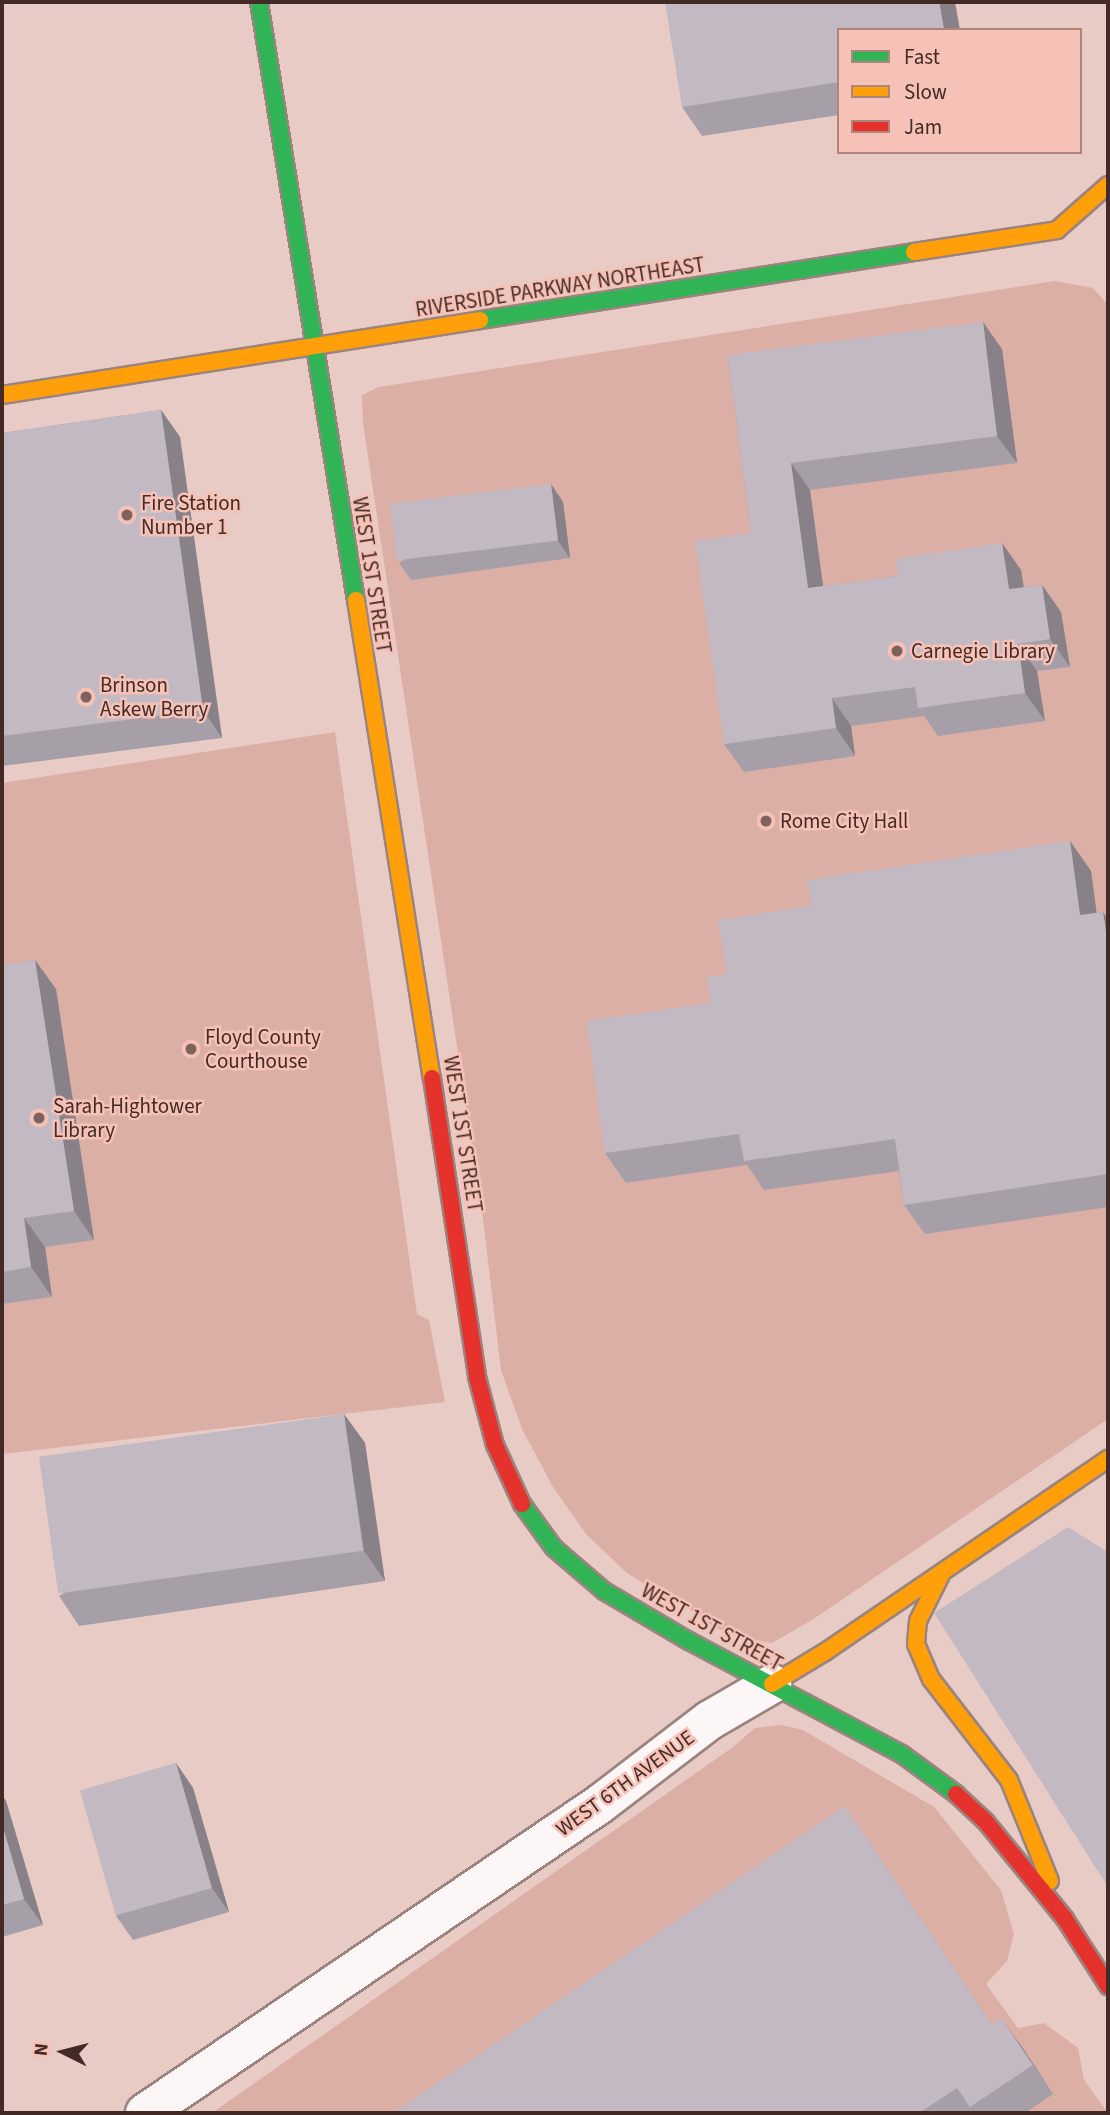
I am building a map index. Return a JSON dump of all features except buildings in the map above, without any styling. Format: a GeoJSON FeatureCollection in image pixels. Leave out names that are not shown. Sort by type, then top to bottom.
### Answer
{"type":"FeatureCollection","features":[{"type":"Feature","properties":{"kind":"street","name":"WEST 1ST STREET"},"geometry":{"type":"LineString","coordinates":[[259,2],[410,929],[477,1377],[495,1445],[518,1499],[554,1548],[604,1591],[688,1641],[903,1755],[948,1786],[986,1822],[1065,1919],[1108,1986]]}},
{"type":"Feature","properties":{"kind":"street","name":"RIVERSIDE PARKWAY NORTHEAST"},"geometry":{"type":"LineString","coordinates":[[2,395],[1057,230],[1108,184]]}},
{"type":"Feature","properties":{"kind":"street","name":"WEST 6TH AVENUE"},"geometry":{"type":"LineString","coordinates":[[145,2113],[600,1804],[710,1720],[825,1652],[1108,1459]]}},
{"type":"Feature","properties":{"kind":"street"},"geometry":{"type":"LineString","coordinates":[[944,1571],[929,1595],[918,1621],[916,1644],[931,1679],[1009,1780],[1065,1919]]}},
{"type":"Feature","properties":{"kind":"shaded area","name":"Rome City Hall"},"geometry":{"type":"Polygon","coordinates":[[[1055,281],[1093,288],[1108,305],[1108,1419],[812,1620],[772,1643],[745,1638],[714,1627],[686,1607],[628,1574],[586,1534],[553,1487],[522,1429],[501,1370],[483,1219],[363,423],[362,395],[379,387],[1055,281]]]}},
{"type":"Feature","properties":{"kind":"shaded area","name":"Floyd County Courthouse"},"geometry":{"type":"Polygon","coordinates":[[[335,732],[417,1314],[429,1320],[445,1402],[2,1454],[2,783],[335,732]]]}},
{"type":"Feature","properties":{"kind":"shaded area"},"geometry":{"type":"Polygon","coordinates":[[[781,1725],[803,1730],[934,1807],[1001,1890],[1014,1934],[1007,1961],[986,1984],[1018,2028],[1044,2023],[1078,2048],[1084,2080],[1108,2113],[212,2113],[733,1747],[755,1728],[781,1725]]]}},
{"type":"Feature","properties":{"kind":"traffic: fast"},"geometry":{"type":"LineString","coordinates":[[259,2],[356,600]]}},
{"type":"Feature","properties":{"kind":"traffic: fast"},"geometry":{"type":"LineString","coordinates":[[480,320],[914,252]]}},
{"type":"Feature","properties":{"kind":"traffic: fast"},"geometry":{"type":"LineString","coordinates":[[522,1504],[554,1548],[604,1591],[689,1641],[903,1755],[956,1794]]}},
{"type":"Feature","properties":{"kind":"traffic: slow"},"geometry":{"type":"LineString","coordinates":[[914,252],[1057,230],[1108,185]]}},
{"type":"Feature","properties":{"kind":"traffic: slow"},"geometry":{"type":"LineString","coordinates":[[2,395],[480,320]]}},
{"type":"Feature","properties":{"kind":"traffic: slow"},"geometry":{"type":"LineString","coordinates":[[356,600],[432,1078]]}},
{"type":"Feature","properties":{"kind":"traffic: slow"},"geometry":{"type":"LineString","coordinates":[[772,1684],[825,1652],[1108,1459]]}},
{"type":"Feature","properties":{"kind":"traffic: slow"},"geometry":{"type":"LineString","coordinates":[[941,1575],[918,1621],[916,1644],[931,1679],[1009,1780],[1050,1881]]}},
{"type":"Feature","properties":{"kind":"traffic: jam"},"geometry":{"type":"LineString","coordinates":[[432,1078],[477,1377],[495,1445],[522,1504]]}},
{"type":"Feature","properties":{"kind":"traffic: jam"},"geometry":{"type":"LineString","coordinates":[[956,1794],[986,1822],[1065,1919],[1108,1986]]}},
{"type":"Feature","properties":{"kind":"place","name":"Fire Station Number 1"},"geometry":{"type":"Point","coordinates":[127,515]}},
{"type":"Feature","properties":{"kind":"place","name":"Carnegie Library"},"geometry":{"type":"Point","coordinates":[897,651]}},
{"type":"Feature","properties":{"kind":"place","name":"Brinson Askew Berry"},"geometry":{"type":"Point","coordinates":[86,697]}},
{"type":"Feature","properties":{"kind":"place","name":"Rome City Hall"},"geometry":{"type":"Point","coordinates":[766,821]}},
{"type":"Feature","properties":{"kind":"place","name":"Floyd County Courthouse"},"geometry":{"type":"Point","coordinates":[191,1049]}},
{"type":"Feature","properties":{"kind":"place","name":"Sarah-Hightower Library"},"geometry":{"type":"Point","coordinates":[39,1118]}}]}
